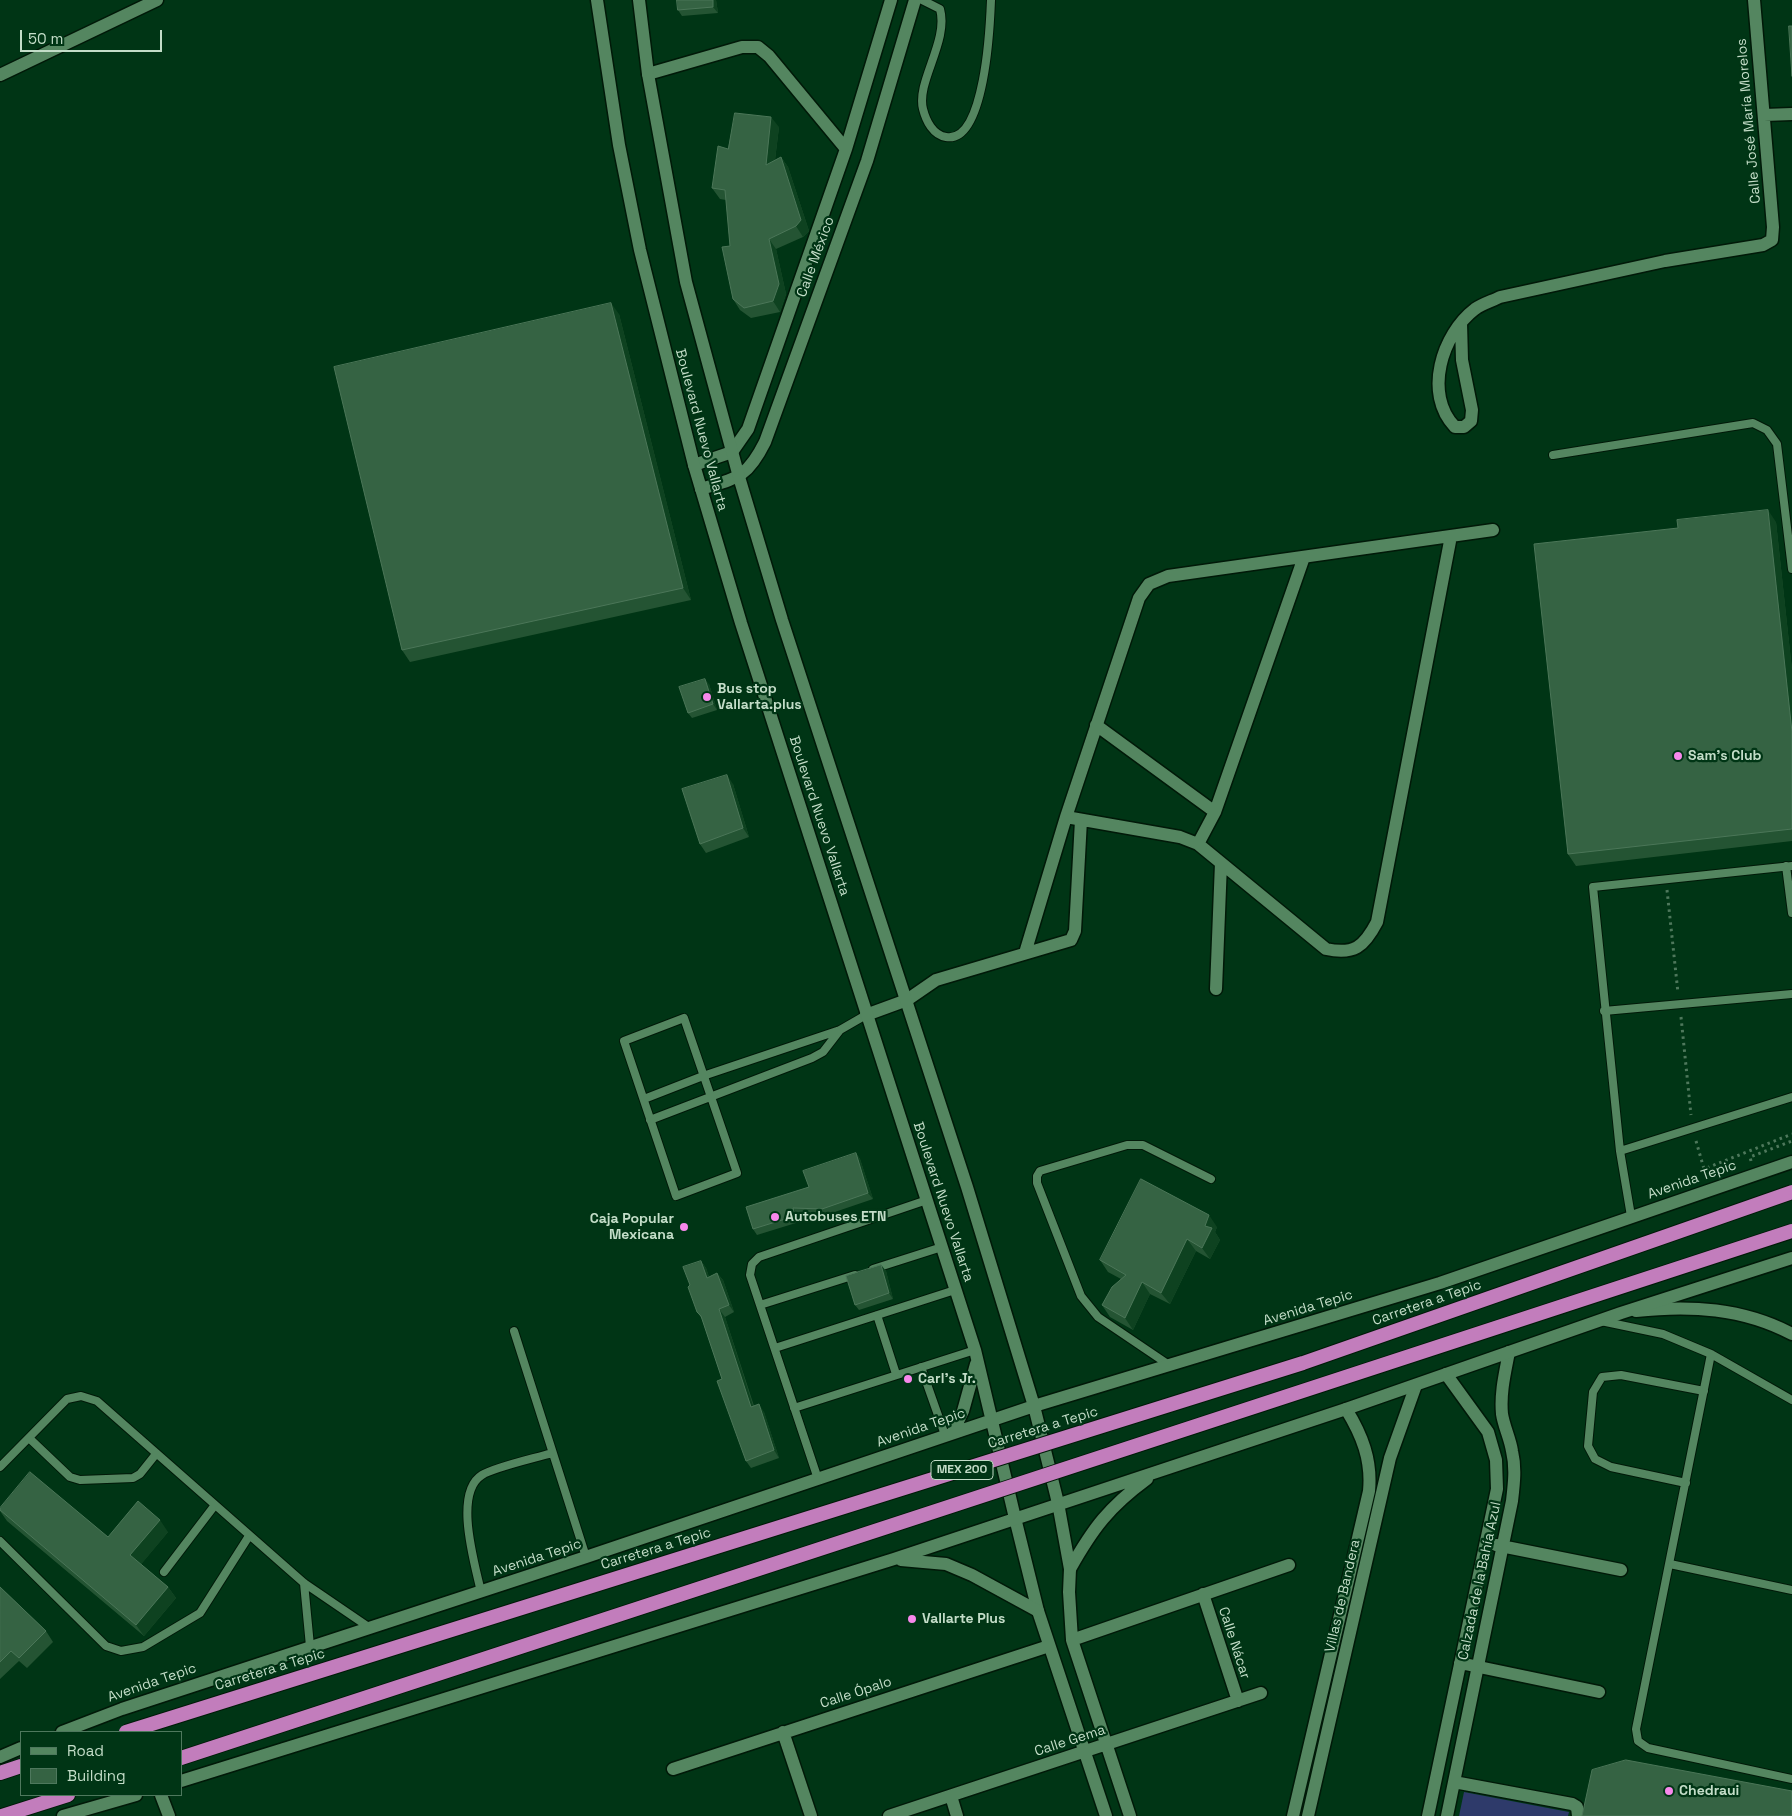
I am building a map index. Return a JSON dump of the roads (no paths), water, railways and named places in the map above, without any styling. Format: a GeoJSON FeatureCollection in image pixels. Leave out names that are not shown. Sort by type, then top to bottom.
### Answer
{"type":"FeatureCollection","features":[{"type":"Feature","properties":{"kind":"highway","name":"Carretera a Tepic"},"geometry":{"type":"LineString","coordinates":[[129,1731],[1304,1363],[1792,1192]]}},
{"type":"Feature","properties":{"kind":"highway","name":"MEX 200"},"geometry":{"type":"LineString","coordinates":[[182,1758],[1792,1231]]}},
{"type":"Feature","properties":{"kind":"highway"},"geometry":{"type":"LineString","coordinates":[[0,1773],[20,1766]]}},
{"type":"Feature","properties":{"kind":"highway"},"geometry":{"type":"LineString","coordinates":[[2,1816],[65,1796]]}},
{"type":"Feature","properties":{"kind":"street"},"geometry":{"type":"LineString","coordinates":[[0,75],[157,0]]}},
{"type":"Feature","properties":{"kind":"street","name":"Boulevard Nuevo Vallarta"},"geometry":{"type":"LineString","coordinates":[[597,0],[619,145],[640,250],[694,465],[866,1015],[976,1355],[1038,1611],[1106,1816]]}},
{"type":"Feature","properties":{"kind":"street","name":"Boulevard Nuevo Vallarta"},"geometry":{"type":"LineString","coordinates":[[639,0],[648,74],[686,282],[739,477],[782,620],[967,1187],[1034,1406],[1058,1503],[1070,1569],[1069,1592],[1072,1640],[1130,1816]]}},
{"type":"Feature","properties":{"kind":"street","name":"Calle México"},"geometry":{"type":"LineString","coordinates":[[732,452],[748,429],[846,149],[891,0]]}},
{"type":"Feature","properties":{"kind":"street","name":"Calle México"},"geometry":{"type":"LineString","coordinates":[[701,489],[739,477],[756,460],[868,161],[915,0]]}},
{"type":"Feature","properties":{"kind":"street","name":"Calle José María Morelos"},"geometry":{"type":"LineString","coordinates":[[1461,322],[1476,308],[1500,297],[1665,262],[1763,245],[1772,240],[1774,227],[1754,0]]}},
{"type":"Feature","properties":{"kind":"street"},"geometry":{"type":"LineString","coordinates":[[648,74],[742,46],[758,47],[769,56],[846,149]]}},
{"type":"Feature","properties":{"kind":"street"},"geometry":{"type":"LineString","coordinates":[[1764,115],[1792,114]]}},
{"type":"Feature","properties":{"kind":"street"},"geometry":{"type":"LineString","coordinates":[[1461,322],[1462,360],[1472,410],[1471,421],[1464,427],[1455,426],[1448,419],[1440,399],[1440,368],[1446,345],[1461,322]]}},
{"type":"Feature","properties":{"kind":"street"},"geometry":{"type":"LineString","coordinates":[[694,465],[732,452]]}},
{"type":"Feature","properties":{"kind":"street"},"geometry":{"type":"LineString","coordinates":[[1025,953],[1096,725],[1139,598],[1149,584],[1168,576],[1493,530]]}},
{"type":"Feature","properties":{"kind":"street"},"geometry":{"type":"LineString","coordinates":[[1066,818],[1180,837],[1198,844],[1326,949],[1342,952],[1357,948],[1369,938],[1377,922],[1451,536]]}},
{"type":"Feature","properties":{"kind":"street"},"geometry":{"type":"LineString","coordinates":[[1198,844],[1215,812],[1304,557]]}},
{"type":"Feature","properties":{"kind":"street"},"geometry":{"type":"LineString","coordinates":[[1096,725],[1215,812]]}},
{"type":"Feature","properties":{"kind":"street"},"geometry":{"type":"LineString","coordinates":[[866,1015],[907,1000],[936,980],[1071,940],[1075,931],[1081,820]]}},
{"type":"Feature","properties":{"kind":"street"},"geometry":{"type":"LineString","coordinates":[[1216,989],[1221,862]]}},
{"type":"Feature","properties":{"kind":"street","name":"Avenida Tepic"},"geometry":{"type":"LineString","coordinates":[[65,1731],[122,1709],[310,1646],[481,1592],[1034,1406],[1440,1283],[1792,1162]]}},
{"type":"Feature","properties":{"kind":"street"},"geometry":{"type":"LineString","coordinates":[[182,1781],[894,1559],[1346,1409],[1621,1313],[1792,1258]]}},
{"type":"Feature","properties":{"kind":"street"},"geometry":{"type":"LineString","coordinates":[[1621,1313],[1664,1308],[1697,1307],[1731,1312],[1774,1324],[1792,1334]]}},
{"type":"Feature","properties":{"kind":"street","name":"Calzada de la Bahía Azul"},"geometry":{"type":"LineString","coordinates":[[1447,1816],[1504,1547],[1515,1476],[1512,1450],[1504,1426],[1502,1388],[1509,1352]]}},
{"type":"Feature","properties":{"kind":"street"},"geometry":{"type":"LineString","coordinates":[[949,1434],[963,1412],[976,1355]]}},
{"type":"Feature","properties":{"kind":"street","name":"Calzada de la Bahía Azul"},"geometry":{"type":"LineString","coordinates":[[1428,1816],[1497,1489],[1496,1460],[1488,1432],[1446,1374]]}},
{"type":"Feature","properties":{"kind":"street","name":"Villas de Bandera"},"geometry":{"type":"LineString","coordinates":[[1309,1814],[1390,1458],[1416,1385]]}},
{"type":"Feature","properties":{"kind":"street","name":"Villas de Bandera"},"geometry":{"type":"LineString","coordinates":[[1294,1812],[1369,1491],[1369,1458],[1360,1435],[1346,1409]]}},
{"type":"Feature","properties":{"kind":"street"},"geometry":{"type":"LineString","coordinates":[[1488,1432],[1504,1426]]}},
{"type":"Feature","properties":{"kind":"street"},"geometry":{"type":"LineString","coordinates":[[1369,1458],[1390,1458]]}},
{"type":"Feature","properties":{"kind":"street"},"geometry":{"type":"LineString","coordinates":[[1070,1569],[1101,1518],[1120,1499],[1154,1473]]}},
{"type":"Feature","properties":{"kind":"street"},"geometry":{"type":"LineString","coordinates":[[1486,1543],[1621,1570]]}},
{"type":"Feature","properties":{"kind":"street"},"geometry":{"type":"LineString","coordinates":[[894,1559],[946,1564],[972,1575],[1038,1611]]}},
{"type":"Feature","properties":{"kind":"street"},"geometry":{"type":"LineString","coordinates":[[1072,1640],[1289,1565]]}},
{"type":"Feature","properties":{"kind":"street","name":"Calle Nácar"},"geometry":{"type":"LineString","coordinates":[[1203,1594],[1238,1701]]}},
{"type":"Feature","properties":{"kind":"street","name":"Calle Ópalo"},"geometry":{"type":"LineString","coordinates":[[673,1770],[783,1732],[1049,1646]]}},
{"type":"Feature","properties":{"kind":"street"},"geometry":{"type":"LineString","coordinates":[[1460,1663],[1599,1692]]}},
{"type":"Feature","properties":{"kind":"street","name":"Calle Gema"},"geometry":{"type":"LineString","coordinates":[[889,1816],[1106,1746],[1261,1693]]}},
{"type":"Feature","properties":{"kind":"street"},"geometry":{"type":"LineString","coordinates":[[783,1732],[811,1816]]}},
{"type":"Feature","properties":{"kind":"street"},"geometry":{"type":"LineString","coordinates":[[0,1757],[20,1748]]}},
{"type":"Feature","properties":{"kind":"street"},"geometry":{"type":"LineString","coordinates":[[1454,1782],[1572,1804],[1577,1806],[1578,1816]]}},
{"type":"Feature","properties":{"kind":"street"},"geometry":{"type":"LineString","coordinates":[[63,1816],[133,1796]]}},
{"type":"Feature","properties":{"kind":"street"},"geometry":{"type":"LineString","coordinates":[[161,1796],[169,1816]]}},
{"type":"Feature","properties":{"kind":"street"},"geometry":{"type":"LineString","coordinates":[[951,1796],[958,1816]]}},
{"type":"Feature","properties":{"kind":"street"},"geometry":{"type":"LineString","coordinates":[[1294,1812],[1309,1814]]}},
{"type":"Feature","properties":{"kind":"lane"},"geometry":{"type":"LineString","coordinates":[[922,0],[940,9],[942,17],[940,34],[924,90],[922,106],[927,121],[936,134],[946,138],[955,137],[965,132],[973,118],[980,93],[990,22],[991,0]]}},
{"type":"Feature","properties":{"kind":"lane"},"geometry":{"type":"LineString","coordinates":[[1553,455],[1753,423],[1767,430],[1777,444],[1792,569]]}},
{"type":"Feature","properties":{"kind":"lane"},"geometry":{"type":"LineString","coordinates":[[1631,1216],[1620,1151],[1604,1011],[1593,887],[1789,866],[1792,913]]}},
{"type":"Feature","properties":{"kind":"lane"},"geometry":{"type":"LineString","coordinates":[[1604,1011],[1792,994]]}},
{"type":"Feature","properties":{"kind":"lane"},"geometry":{"type":"LineString","coordinates":[[644,1099],[703,1076],[840,1030],[866,1015]]}},
{"type":"Feature","properties":{"kind":"lane"},"geometry":{"type":"LineString","coordinates":[[684,1018],[703,1076],[737,1172],[676,1196],[624,1041],[684,1018]]}},
{"type":"Feature","properties":{"kind":"lane"},"geometry":{"type":"LineString","coordinates":[[650,1120],[812,1058],[823,1052],[840,1030]]}},
{"type":"Feature","properties":{"kind":"lane"},"geometry":{"type":"LineString","coordinates":[[1620,1151],[1792,1097]]}},
{"type":"Feature","properties":{"kind":"lane"},"geometry":{"type":"LineString","coordinates":[[1169,1365],[1098,1317],[1081,1296],[1037,1183],[1037,1176],[1040,1171],[1127,1145],[1143,1145],[1210,1179]]}},
{"type":"Feature","properties":{"kind":"lane"},"geometry":{"type":"LineString","coordinates":[[818,1479],[750,1274],[752,1264],[759,1257],[927,1200]]}},
{"type":"Feature","properties":{"kind":"lane"},"geometry":{"type":"LineString","coordinates":[[760,1305],[942,1247]]}},
{"type":"Feature","properties":{"kind":"lane"},"geometry":{"type":"LineString","coordinates":[[774,1348],[955,1290]]}},
{"type":"Feature","properties":{"kind":"lane"},"geometry":{"type":"LineString","coordinates":[[877,1314],[896,1374]]}},
{"type":"Feature","properties":{"kind":"lane"},"geometry":{"type":"LineString","coordinates":[[1599,1321],[1663,1334],[1711,1354],[1792,1400]]}},
{"type":"Feature","properties":{"kind":"lane"},"geometry":{"type":"LineString","coordinates":[[514,1331],[586,1557]]}},
{"type":"Feature","properties":{"kind":"lane"},"geometry":{"type":"LineString","coordinates":[[1711,1354],[1636,1730],[1638,1741],[1648,1748],[1792,1779]]}},
{"type":"Feature","properties":{"kind":"lane"},"geometry":{"type":"LineString","coordinates":[[794,1408],[896,1374],[976,1355]]}},
{"type":"Feature","properties":{"kind":"lane"},"geometry":{"type":"LineString","coordinates":[[921,1367],[949,1434]]}},
{"type":"Feature","properties":{"kind":"lane"},"geometry":{"type":"LineString","coordinates":[[1686,1484],[1611,1467],[1596,1459],[1588,1446],[1593,1392],[1602,1377],[1621,1375],[1704,1391]]}},
{"type":"Feature","properties":{"kind":"lane"},"geometry":{"type":"LineString","coordinates":[[0,1467],[67,1399],[81,1396],[97,1401],[304,1583],[370,1628]]}},
{"type":"Feature","properties":{"kind":"lane"},"geometry":{"type":"LineString","coordinates":[[29,1438],[70,1477],[80,1480],[132,1478],[140,1474],[156,1454]]}},
{"type":"Feature","properties":{"kind":"lane"},"geometry":{"type":"LineString","coordinates":[[481,1592],[469,1533],[467,1499],[472,1485],[482,1475],[552,1453]]}},
{"type":"Feature","properties":{"kind":"lane"},"geometry":{"type":"LineString","coordinates":[[164,1572],[215,1505]]}},
{"type":"Feature","properties":{"kind":"lane"},"geometry":{"type":"LineString","coordinates":[[0,1541],[106,1646],[121,1651],[143,1647],[200,1613],[249,1536]]}},
{"type":"Feature","properties":{"kind":"lane"},"geometry":{"type":"LineString","coordinates":[[1670,1564],[1792,1590]]}},
{"type":"Feature","properties":{"kind":"lane"},"geometry":{"type":"LineString","coordinates":[[304,1583],[310,1646]]}},
{"type":"Feature","properties":{"kind":"water"},"geometry":{"type":"Polygon","coordinates":[[[1464,1792],[1569,1812],[1568,1816],[1459,1816],[1464,1792]]]}},
{"type":"Feature","properties":{"kind":"place","name":"Bus stop Vallarta.plus"},"geometry":{"type":"Point","coordinates":[707,697]}},
{"type":"Feature","properties":{"kind":"place","name":"Sam's Club"},"geometry":{"type":"Point","coordinates":[1678,756]}},
{"type":"Feature","properties":{"kind":"place","name":"Autobuses ETN"},"geometry":{"type":"Point","coordinates":[775,1217]}},
{"type":"Feature","properties":{"kind":"place","name":"Caja Popular Mexicana"},"geometry":{"type":"Point","coordinates":[684,1227]}},
{"type":"Feature","properties":{"kind":"place","name":"Carl's Jr."},"geometry":{"type":"Point","coordinates":[908,1379]}},
{"type":"Feature","properties":{"kind":"place","name":"Vallarte Plus"},"geometry":{"type":"Point","coordinates":[912,1619]}},
{"type":"Feature","properties":{"kind":"place","name":"Chedraui"},"geometry":{"type":"Point","coordinates":[1669,1791]}}]}
